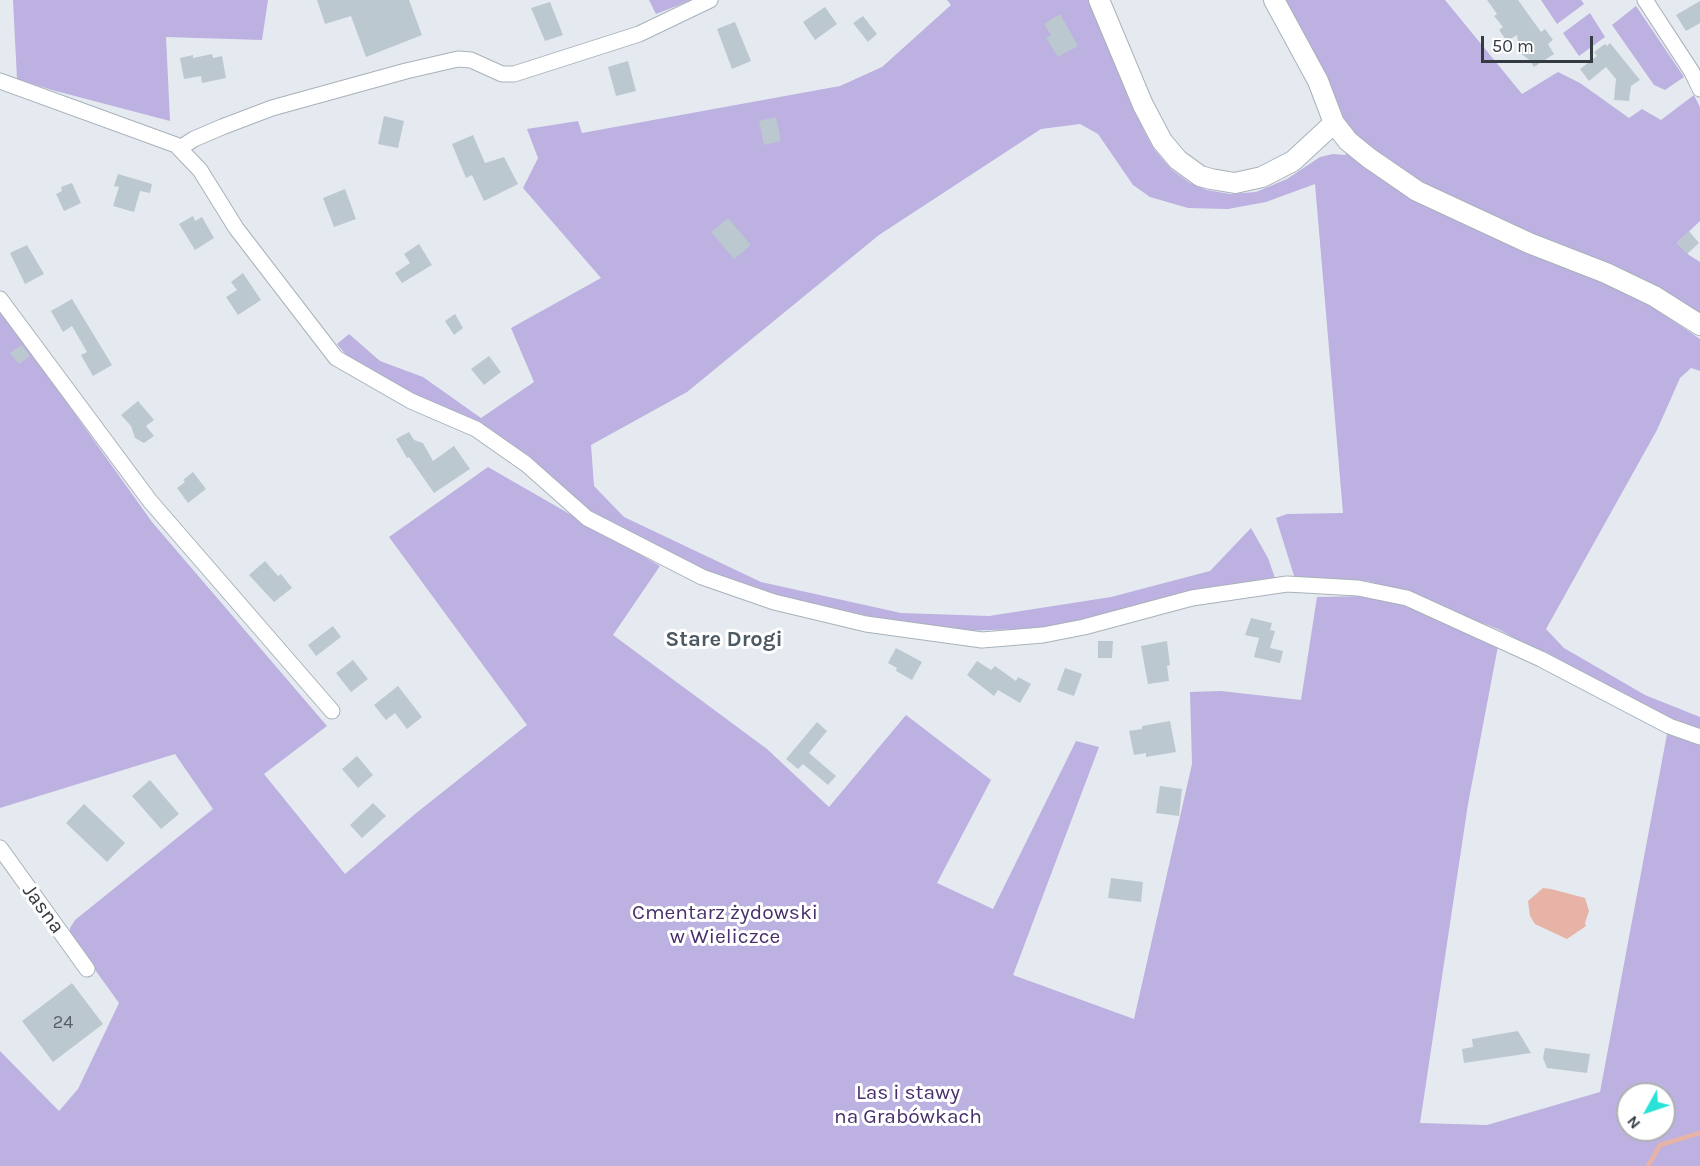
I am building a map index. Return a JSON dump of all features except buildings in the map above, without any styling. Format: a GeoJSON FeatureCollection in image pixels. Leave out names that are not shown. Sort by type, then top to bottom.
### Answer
{"type":"FeatureCollection","features":[{"type":"Feature","properties":{"kind":"street"},"geometry":{"type":"LineString","coordinates":[[180,148],[222,127],[272,108],[406,71],[458,60],[471,60],[502,74],[524,72],[639,34],[710,0]]}},
{"type":"Feature","properties":{"kind":"street"},"geometry":{"type":"LineString","coordinates":[[1099,0],[1143,105],[1162,141],[1178,160],[1200,176],[1235,183],[1262,177],[1293,160],[1334,123]]}},
{"type":"Feature","properties":{"kind":"street"},"geometry":{"type":"LineString","coordinates":[[1274,0],[1318,81],[1334,123],[1348,141],[1369,158],[1417,191],[1529,243],[1606,273],[1654,296],[1700,325]]}},
{"type":"Feature","properties":{"kind":"street"},"geometry":{"type":"LineString","coordinates":[[1645,0],[1700,89]]}},
{"type":"Feature","properties":{"kind":"street"},"geometry":{"type":"LineString","coordinates":[[0,81],[176,145],[200,170],[236,228],[336,358],[411,401],[476,429],[526,464],[587,518],[702,577],[774,602],[866,624],[982,640],[1043,635],[1084,627],[1192,598],[1287,584],[1358,588],[1407,598],[1541,658],[1669,726],[1700,737]]}},
{"type":"Feature","properties":{"kind":"street"},"geometry":{"type":"LineString","coordinates":[[0,299],[150,501],[332,711]]}},
{"type":"Feature","properties":{"kind":"street","name":"Jasna"},"geometry":{"type":"LineString","coordinates":[[0,848],[87,969]]}},
{"type":"Feature","properties":{"kind":"green space"},"geometry":{"type":"Polygon","coordinates":[[[13,0],[268,0],[262,40],[166,37],[170,121],[17,79],[13,0]]]}},
{"type":"Feature","properties":{"kind":"green space"},"geometry":{"type":"Polygon","coordinates":[[[649,0],[692,0],[656,14],[649,0]]]}},
{"type":"Feature","properties":{"kind":"green space"},"geometry":{"type":"Polygon","coordinates":[[[947,0],[1088,0],[1144,131],[1154,149],[1172,170],[1190,183],[1207,190],[1230,194],[1256,192],[1287,179],[1320,157],[1333,154],[1346,155],[1328,87],[1283,0],[1445,0],[1522,94],[1558,72],[1580,83],[1629,118],[1642,109],[1661,120],[1694,95],[1700,107],[1700,221],[1677,243],[1700,262],[1700,313],[1657,286],[1647,303],[1700,339],[1700,371],[1691,368],[1680,378],[1657,430],[1546,629],[1564,648],[1645,695],[1700,717],[1700,732],[1672,724],[1498,629],[1368,581],[1295,579],[1276,518],[1287,514],[1343,513],[1315,184],[1266,202],[1228,209],[1188,208],[1150,197],[1133,185],[1098,134],[1080,124],[1041,129],[879,235],[687,392],[591,445],[594,486],[624,517],[761,582],[901,613],[989,616],[1111,597],[1210,571],[1251,528],[1268,558],[1276,581],[1049,628],[961,631],[913,625],[779,598],[712,574],[642,542],[589,510],[538,465],[352,362],[337,344],[349,334],[380,361],[423,377],[481,418],[534,382],[511,328],[601,278],[523,188],[538,158],[527,129],[578,121],[582,133],[840,86],[882,67],[951,5],[947,0]]]}},
{"type":"Feature","properties":{"kind":"green space"},"geometry":{"type":"Polygon","coordinates":[[[1541,0],[1581,0],[1584,4],[1557,24],[1541,0]]]}},
{"type":"Feature","properties":{"kind":"green space"},"geometry":{"type":"Polygon","coordinates":[[[1636,6],[1684,77],[1665,90],[1654,85],[1612,25],[1636,6]]]}},
{"type":"Feature","properties":{"kind":"green space"},"geometry":{"type":"Polygon","coordinates":[[[1590,13],[1605,37],[1579,56],[1563,33],[1590,13]]]}},
{"type":"Feature","properties":{"kind":"green space"},"geometry":{"type":"Polygon","coordinates":[[[0,309],[152,522],[327,726],[264,774],[345,874],[415,814],[527,725],[389,537],[488,467],[660,566],[613,635],[767,749],[829,807],[906,715],[991,780],[937,883],[993,909],[1076,741],[1099,747],[1013,975],[1134,1019],[1192,764],[1190,692],[1221,691],[1301,700],[1317,597],[1372,596],[1423,611],[1498,646],[1468,804],[1420,1123],[1487,1125],[1600,1092],[1667,734],[1700,744],[1700,1166],[0,1166],[0,1051],[59,1111],[78,1089],[119,1003],[70,935],[70,928],[75,920],[213,809],[175,754],[0,808],[0,309]]]}},
{"type":"Feature","properties":{"kind":"shaded area"},"geometry":{"type":"Polygon","coordinates":[[[1543,888],[1585,898],[1589,911],[1586,926],[1567,939],[1535,924],[1530,916],[1528,901],[1543,888]]]}},
{"type":"Feature","properties":{"kind":"waterway"},"geometry":{"type":"LineString","coordinates":[[1648,1166],[1660,1145],[1700,1133]]}},
{"type":"Feature","properties":{"kind":"district","name":"Stare Drogi"},"geometry":{"type":"Point","coordinates":[724,640]}},
{"type":"Feature","properties":{"kind":"park label","name":"Cmentarz żydowski w Wieliczce"},"geometry":{"type":"Point","coordinates":[725,925]}},
{"type":"Feature","properties":{"kind":"park label","name":"Las i stawy na Grabówkach"},"geometry":{"type":"Point","coordinates":[908,1105]}}]}
